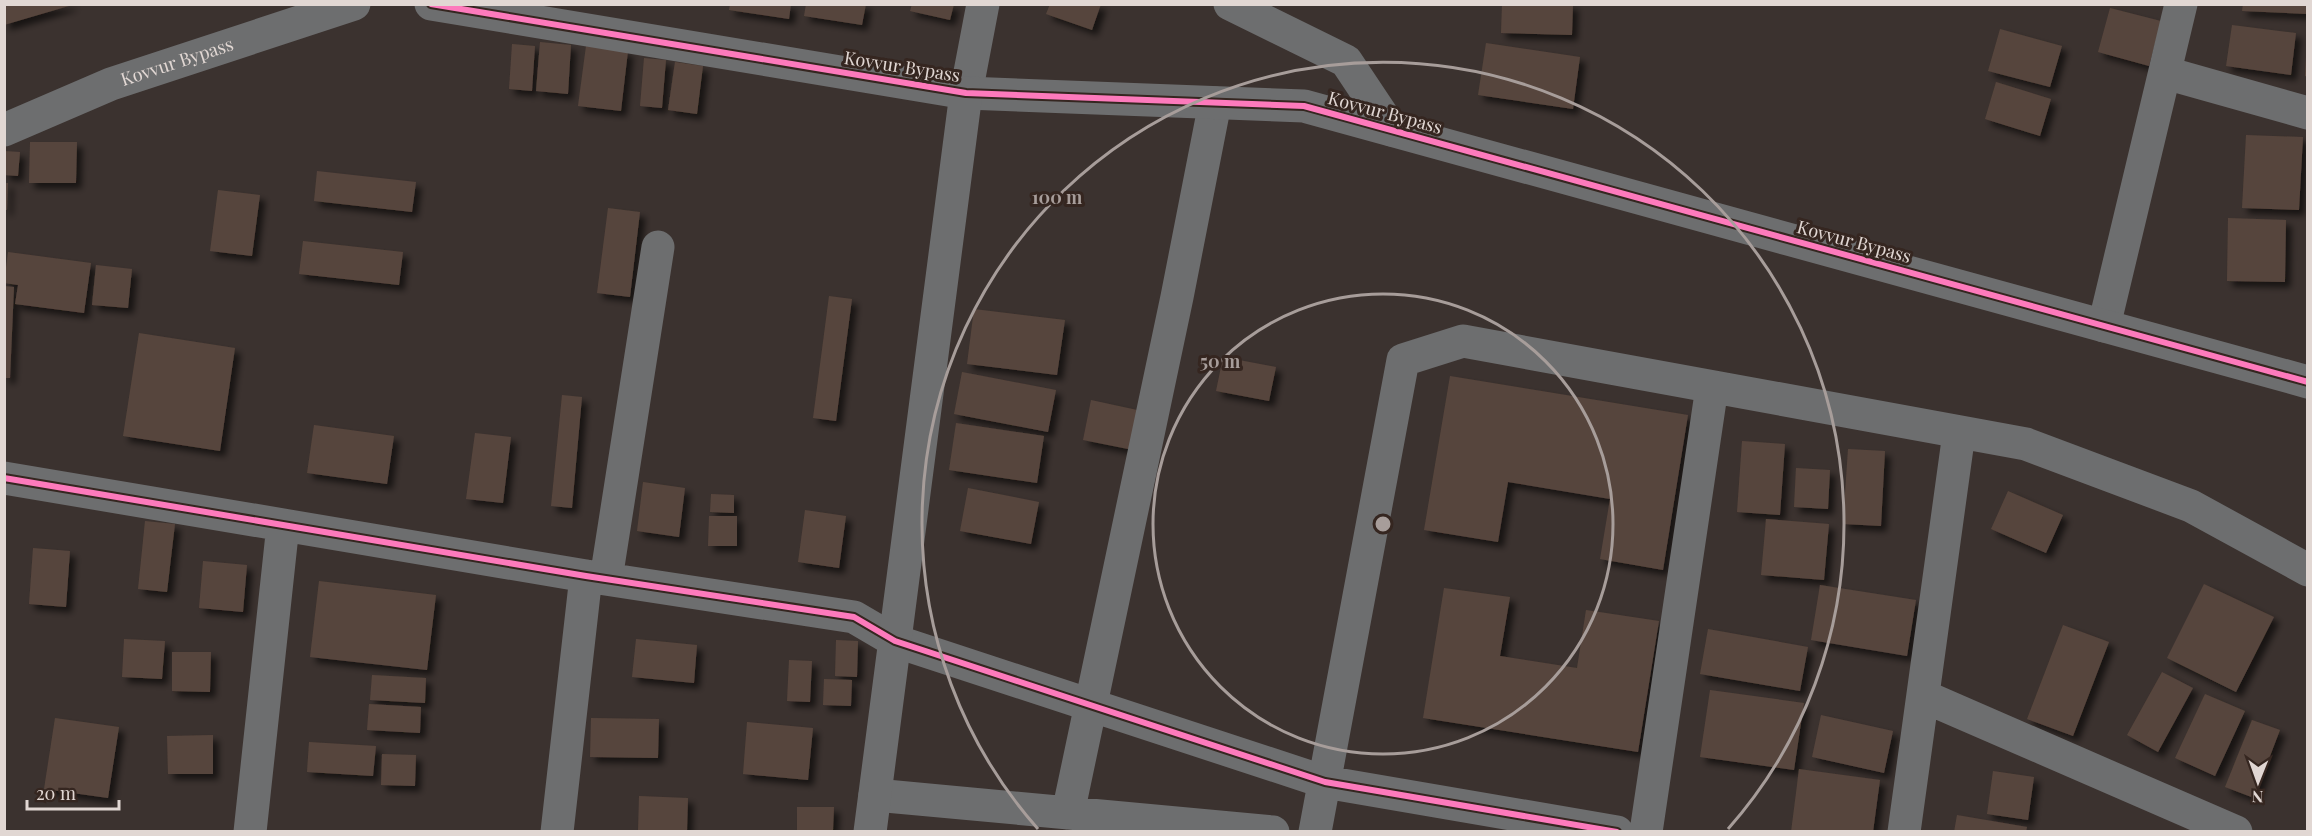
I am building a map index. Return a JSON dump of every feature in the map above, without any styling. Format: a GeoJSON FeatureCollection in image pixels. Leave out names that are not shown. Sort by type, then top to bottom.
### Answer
{"type":"FeatureCollection","features":[{"type":"Feature","properties":{"kind":"street","name":"Kovvur Bypass"},"geometry":{"type":"LineString","coordinates":[[4,130],[111,84],[354,4]]}},
{"type":"Feature","properties":{"kind":"street","name":"Kovvur Bypass"},"geometry":{"type":"LineString","coordinates":[[431,4],[966,93],[1304,106],[2307,382]]}},
{"type":"Feature","properties":{"kind":"street"},"geometry":{"type":"LineString","coordinates":[[870,831],[966,93],[983,4]]}},
{"type":"Feature","properties":{"kind":"street"},"geometry":{"type":"LineString","coordinates":[[1230,4],[1346,61],[1392,130]]}},
{"type":"Feature","properties":{"kind":"street"},"geometry":{"type":"LineString","coordinates":[[2104,326],[2181,4]]}},
{"type":"Feature","properties":{"kind":"street"},"geometry":{"type":"LineString","coordinates":[[2166,72],[2307,113]]}},
{"type":"Feature","properties":{"kind":"street"},"geometry":{"type":"LineString","coordinates":[[1068,813],[1175,309],[1215,103]]}},
{"type":"Feature","properties":{"kind":"street"},"geometry":{"type":"LineString","coordinates":[[557,831],[596,578],[658,247]]}},
{"type":"Feature","properties":{"kind":"street"},"geometry":{"type":"LineString","coordinates":[[1315,831],[1403,360],[1462,341],[2026,444],[2191,506],[2307,570]]}},
{"type":"Feature","properties":{"kind":"street"},"geometry":{"type":"LineString","coordinates":[[1646,831],[1712,387]]}},
{"type":"Feature","properties":{"kind":"street"},"geometry":{"type":"LineString","coordinates":[[1904,831],[1959,433]]}},
{"type":"Feature","properties":{"kind":"street"},"geometry":{"type":"LineString","coordinates":[[4,478],[596,578],[854,617],[895,641],[1325,782],[1602,830]]}},
{"type":"Feature","properties":{"kind":"street"},"geometry":{"type":"LineString","coordinates":[[250,831],[283,525]]}},
{"type":"Feature","properties":{"kind":"street"},"geometry":{"type":"LineString","coordinates":[[1923,696],[2236,831]]}},
{"type":"Feature","properties":{"kind":"street"},"geometry":{"type":"LineString","coordinates":[[875,795],[1273,831]]}},
{"type":"Feature","properties":{"kind":"building"},"geometry":{"type":"Polygon","coordinates":[[[4,4],[72,4],[72,5],[4,25],[4,4]]]}},
{"type":"Feature","properties":{"kind":"building"},"geometry":{"type":"Polygon","coordinates":[[[730,4],[791,4],[789,19],[729,10],[730,4]]]}},
{"type":"Feature","properties":{"kind":"building"},"geometry":{"type":"Polygon","coordinates":[[[806,4],[866,4],[862,25],[804,16],[806,4]]]}},
{"type":"Feature","properties":{"kind":"building"},"geometry":{"type":"Polygon","coordinates":[[[912,4],[954,4],[950,20],[910,11],[912,4]]]}},
{"type":"Feature","properties":{"kind":"building"},"geometry":{"type":"Polygon","coordinates":[[[1050,4],[1101,4],[1092,30],[1046,14],[1050,4]]]}},
{"type":"Feature","properties":{"kind":"building"},"geometry":{"type":"Polygon","coordinates":[[[1502,4],[1573,4],[1572,35],[1501,33],[1502,4]]]}},
{"type":"Feature","properties":{"kind":"building"},"geometry":{"type":"Polygon","coordinates":[[[2243,4],[2307,4],[2307,14],[2242,11],[2243,4]]]}},
{"type":"Feature","properties":{"kind":"building"},"geometry":{"type":"Polygon","coordinates":[[[2110,8],[2161,21],[2149,66],[2098,52],[2110,8]]]}},
{"type":"Feature","properties":{"kind":"building"},"geometry":{"type":"Polygon","coordinates":[[[2232,25],[2296,33],[2291,75],[2226,66],[2232,25]]]}},
{"type":"Feature","properties":{"kind":"building"},"geometry":{"type":"Polygon","coordinates":[[[2000,29],[2062,46],[2050,87],[1988,71],[2000,29]]]}},
{"type":"Feature","properties":{"kind":"building"},"geometry":{"type":"Polygon","coordinates":[[[540,42],[571,45],[568,94],[536,91],[540,42]]]}},
{"type":"Feature","properties":{"kind":"building"},"geometry":{"type":"Polygon","coordinates":[[[1486,43],[1580,57],[1573,109],[1478,95],[1486,43]]]}},
{"type":"Feature","properties":{"kind":"building"},"geometry":{"type":"Polygon","coordinates":[[[512,44],[535,46],[532,91],[509,89],[512,44]]]}},
{"type":"Feature","properties":{"kind":"building"},"geometry":{"type":"Polygon","coordinates":[[[586,46],[628,51],[621,111],[578,106],[586,46]]]}},
{"type":"Feature","properties":{"kind":"building"},"geometry":{"type":"Polygon","coordinates":[[[2306,57],[2308,57],[2308,77],[2305,76],[2306,57]]]}},
{"type":"Feature","properties":{"kind":"building"},"geometry":{"type":"Polygon","coordinates":[[[644,58],[666,60],[662,108],[640,106],[644,58]]]}},
{"type":"Feature","properties":{"kind":"building"},"geometry":{"type":"Polygon","coordinates":[[[675,62],[703,66],[697,114],[668,110],[675,62]]]}},
{"type":"Feature","properties":{"kind":"building"},"geometry":{"type":"Polygon","coordinates":[[[1996,82],[2051,99],[2040,136],[1985,119],[1996,82]]]}},
{"type":"Feature","properties":{"kind":"building"},"geometry":{"type":"Polygon","coordinates":[[[2246,135],[2303,137],[2299,210],[2242,208],[2246,135]]]}},
{"type":"Feature","properties":{"kind":"building"},"geometry":{"type":"Polygon","coordinates":[[[30,142],[77,142],[76,183],[29,183],[30,142]]]}},
{"type":"Feature","properties":{"kind":"building"},"geometry":{"type":"Polygon","coordinates":[[[4,151],[20,152],[18,176],[4,175],[4,151]]]}},
{"type":"Feature","properties":{"kind":"building"},"geometry":{"type":"Polygon","coordinates":[[[317,171],[416,182],[412,212],[314,201],[317,171]]]}},
{"type":"Feature","properties":{"kind":"building"},"geometry":{"type":"Polygon","coordinates":[[[4,183],[8,183],[7,210],[4,210],[4,183]]]}},
{"type":"Feature","properties":{"kind":"building"},"geometry":{"type":"Polygon","coordinates":[[[218,190],[260,195],[252,256],[210,251],[218,190]]]}},
{"type":"Feature","properties":{"kind":"building"},"geometry":{"type":"Polygon","coordinates":[[[608,208],[640,212],[630,297],[597,293],[608,208]]]}},
{"type":"Feature","properties":{"kind":"building"},"geometry":{"type":"Polygon","coordinates":[[[2228,218],[2286,220],[2285,282],[2227,281],[2228,218]]]}},
{"type":"Feature","properties":{"kind":"building"},"geometry":{"type":"Polygon","coordinates":[[[303,241],[403,252],[399,285],[299,274],[303,241]]]}},
{"type":"Feature","properties":{"kind":"building"},"geometry":{"type":"Polygon","coordinates":[[[8,252],[91,263],[84,313],[15,304],[18,285],[4,283],[8,252]]]}},
{"type":"Feature","properties":{"kind":"building"},"geometry":{"type":"Polygon","coordinates":[[[96,265],[132,269],[128,308],[92,305],[96,265]]]}},
{"type":"Feature","properties":{"kind":"building"},"geometry":{"type":"Polygon","coordinates":[[[4,286],[14,287],[10,378],[4,378],[4,286]]]}},
{"type":"Feature","properties":{"kind":"building"},"geometry":{"type":"Polygon","coordinates":[[[829,296],[852,299],[836,421],[813,418],[829,296]]]}},
{"type":"Feature","properties":{"kind":"building"},"geometry":{"type":"Polygon","coordinates":[[[974,309],[1065,320],[1057,375],[967,364],[974,309]]]}},
{"type":"Feature","properties":{"kind":"building"},"geometry":{"type":"Polygon","coordinates":[[[139,333],[235,348],[220,451],[123,436],[139,333]]]}},
{"type":"Feature","properties":{"kind":"building"},"geometry":{"type":"Polygon","coordinates":[[[1223,357],[1276,367],[1269,401],[1216,391],[1223,357]]]}},
{"type":"Feature","properties":{"kind":"building"},"geometry":{"type":"Polygon","coordinates":[[[962,372],[1056,390],[1048,432],[954,414],[962,372]]]}},
{"type":"Feature","properties":{"kind":"building"},"geometry":{"type":"Polygon","coordinates":[[[1450,376],[1688,415],[1663,570],[1600,559],[1610,499],[1508,482],[1498,542],[1424,530],[1450,376]]]}},
{"type":"Feature","properties":{"kind":"building"},"geometry":{"type":"Polygon","coordinates":[[[562,395],[582,397],[572,508],[551,506],[562,395]]]}},
{"type":"Feature","properties":{"kind":"building"},"geometry":{"type":"Polygon","coordinates":[[[1091,400],[1151,413],[1143,452],[1083,440],[1091,400]]]}},
{"type":"Feature","properties":{"kind":"building"},"geometry":{"type":"Polygon","coordinates":[[[956,423],[1044,436],[1037,483],[949,470],[956,423]]]}},
{"type":"Feature","properties":{"kind":"building"},"geometry":{"type":"Polygon","coordinates":[[[314,425],[394,436],[387,484],[307,473],[314,425]]]}},
{"type":"Feature","properties":{"kind":"building"},"geometry":{"type":"Polygon","coordinates":[[[475,433],[511,437],[503,503],[466,499],[475,433]]]}},
{"type":"Feature","properties":{"kind":"building"},"geometry":{"type":"Polygon","coordinates":[[[1742,441],[1785,444],[1780,515],[1737,512],[1742,441]]]}},
{"type":"Feature","properties":{"kind":"building"},"geometry":{"type":"Polygon","coordinates":[[[1848,449],[1885,451],[1881,526],[1843,524],[1848,449]]]}},
{"type":"Feature","properties":{"kind":"building"},"geometry":{"type":"Polygon","coordinates":[[[1796,468],[1830,470],[1828,509],[1794,507],[1796,468]]]}},
{"type":"Feature","properties":{"kind":"building"},"geometry":{"type":"Polygon","coordinates":[[[643,482],[685,488],[679,537],[637,531],[643,482]]]}},
{"type":"Feature","properties":{"kind":"building"},"geometry":{"type":"Polygon","coordinates":[[[968,488],[1039,502],[1031,544],[960,531],[968,488]]]}},
{"type":"Feature","properties":{"kind":"building"},"geometry":{"type":"Polygon","coordinates":[[[2008,491],[2063,515],[2046,553],[1991,529],[2008,491]]]}},
{"type":"Feature","properties":{"kind":"building"},"geometry":{"type":"Polygon","coordinates":[[[711,494],[734,495],[734,513],[710,512],[711,494]]]}},
{"type":"Feature","properties":{"kind":"building"},"geometry":{"type":"Polygon","coordinates":[[[805,510],[846,516],[839,568],[798,562],[805,510]]]}},
{"type":"Feature","properties":{"kind":"building"},"geometry":{"type":"Polygon","coordinates":[[[709,516],[737,516],[737,546],[708,546],[709,516]]]}},
{"type":"Feature","properties":{"kind":"building"},"geometry":{"type":"Polygon","coordinates":[[[1766,519],[1829,524],[1824,580],[1761,575],[1766,519]]]}},
{"type":"Feature","properties":{"kind":"building"},"geometry":{"type":"Polygon","coordinates":[[[145,521],[175,524],[167,592],[138,589],[145,521]]]}},
{"type":"Feature","properties":{"kind":"building"},"geometry":{"type":"Polygon","coordinates":[[[33,548],[70,551],[66,607],[29,604],[33,548]]]}},
{"type":"Feature","properties":{"kind":"building"},"geometry":{"type":"Polygon","coordinates":[[[203,561],[247,565],[243,612],[199,608],[203,561]]]}},
{"type":"Feature","properties":{"kind":"building"},"geometry":{"type":"Polygon","coordinates":[[[319,581],[436,595],[427,670],[310,657],[319,581]]]}},
{"type":"Feature","properties":{"kind":"building"},"geometry":{"type":"Polygon","coordinates":[[[2204,584],[2274,617],[2236,692],[2167,658],[2204,584]]]}},
{"type":"Feature","properties":{"kind":"building"},"geometry":{"type":"Polygon","coordinates":[[[1820,585],[1916,600],[1907,656],[1811,640],[1820,585]]]}},
{"type":"Feature","properties":{"kind":"building"},"geometry":{"type":"Polygon","coordinates":[[[1444,588],[1510,597],[1500,656],[1577,668],[1586,610],[1659,621],[1638,752],[1423,718],[1444,588]]]}},
{"type":"Feature","properties":{"kind":"building"},"geometry":{"type":"Polygon","coordinates":[[[2063,625],[2109,642],[2073,736],[2027,719],[2063,625]]]}},
{"type":"Feature","properties":{"kind":"building"},"geometry":{"type":"Polygon","coordinates":[[[1708,629],[1808,647],[1800,691],[1700,674],[1708,629]]]}},
{"type":"Feature","properties":{"kind":"building"},"geometry":{"type":"Polygon","coordinates":[[[124,639],[165,641],[162,679],[122,677],[124,639]]]}},
{"type":"Feature","properties":{"kind":"building"},"geometry":{"type":"Polygon","coordinates":[[[636,639],[697,645],[694,683],[632,677],[636,639]]]}},
{"type":"Feature","properties":{"kind":"building"},"geometry":{"type":"Polygon","coordinates":[[[836,640],[858,641],[857,677],[835,676],[836,640]]]}},
{"type":"Feature","properties":{"kind":"building"},"geometry":{"type":"Polygon","coordinates":[[[172,652],[211,652],[210,692],[172,691],[172,652]]]}},
{"type":"Feature","properties":{"kind":"building"},"geometry":{"type":"Polygon","coordinates":[[[789,660],[812,661],[810,702],[787,701],[789,660]]]}},
{"type":"Feature","properties":{"kind":"building"},"geometry":{"type":"Polygon","coordinates":[[[2162,672],[2193,688],[2158,752],[2127,735],[2162,672]]]}},
{"type":"Feature","properties":{"kind":"building"},"geometry":{"type":"Polygon","coordinates":[[[372,675],[426,678],[425,703],[370,700],[372,675]]]}},
{"type":"Feature","properties":{"kind":"building"},"geometry":{"type":"Polygon","coordinates":[[[824,679],[852,680],[851,706],[823,705],[824,679]]]}},
{"type":"Feature","properties":{"kind":"building"},"geometry":{"type":"Polygon","coordinates":[[[1710,690],[1804,703],[1794,770],[1700,757],[1710,690]]]}},
{"type":"Feature","properties":{"kind":"building"},"geometry":{"type":"Polygon","coordinates":[[[2205,694],[2245,711],[2215,776],[2175,758],[2205,694]]]}},
{"type":"Feature","properties":{"kind":"building"},"geometry":{"type":"Polygon","coordinates":[[[369,704],[421,707],[420,733],[367,730],[369,704]]]}},
{"type":"Feature","properties":{"kind":"building"},"geometry":{"type":"Polygon","coordinates":[[[1821,715],[1893,731],[1884,773],[1812,757],[1821,715]]]}},
{"type":"Feature","properties":{"kind":"building"},"geometry":{"type":"Polygon","coordinates":[[[55,718],[119,727],[108,798],[44,789],[55,718]]]}},
{"type":"Feature","properties":{"kind":"building"},"geometry":{"type":"Polygon","coordinates":[[[591,718],[659,719],[658,758],[590,757],[591,718]]]}},
{"type":"Feature","properties":{"kind":"building"},"geometry":{"type":"Polygon","coordinates":[[[2252,720],[2280,730],[2254,798],[2225,787],[2252,720]]]}},
{"type":"Feature","properties":{"kind":"building"},"geometry":{"type":"Polygon","coordinates":[[[747,722],[813,728],[808,780],[743,774],[747,722]]]}},
{"type":"Feature","properties":{"kind":"building"},"geometry":{"type":"Polygon","coordinates":[[[213,735],[213,774],[168,774],[167,736],[213,735]]]}},
{"type":"Feature","properties":{"kind":"building"},"geometry":{"type":"Polygon","coordinates":[[[309,742],[376,746],[373,776],[307,772],[309,742]]]}},
{"type":"Feature","properties":{"kind":"building"},"geometry":{"type":"Polygon","coordinates":[[[382,754],[416,755],[415,786],[381,785],[382,754]]]}},
{"type":"Feature","properties":{"kind":"building"},"geometry":{"type":"Polygon","coordinates":[[[1799,769],[1880,780],[1873,832],[1791,832],[1799,769]]]}},
{"type":"Feature","properties":{"kind":"building"},"geometry":{"type":"Polygon","coordinates":[[[1993,771],[2034,777],[2028,820],[1987,814],[1993,771]]]}},
{"type":"Feature","properties":{"kind":"building"},"geometry":{"type":"Polygon","coordinates":[[[639,796],[688,798],[687,832],[638,832],[639,796]]]}},
{"type":"Feature","properties":{"kind":"building"},"geometry":{"type":"Polygon","coordinates":[[[797,807],[834,807],[833,831],[797,831],[797,807]]]}},
{"type":"Feature","properties":{"kind":"building"},"geometry":{"type":"Polygon","coordinates":[[[1957,815],[2027,827],[2026,832],[1954,832],[1957,815]]]}},
{"type":"Feature","properties":{"kind":"cycle path"},"geometry":{"type":"LineString","coordinates":[[431,4],[966,93],[1304,106],[2308,382]]}},
{"type":"Feature","properties":{"kind":"cycle path"},"geometry":{"type":"LineString","coordinates":[[4,478],[586,576],[854,617],[895,641],[1325,782],[1617,832]]}}]}
